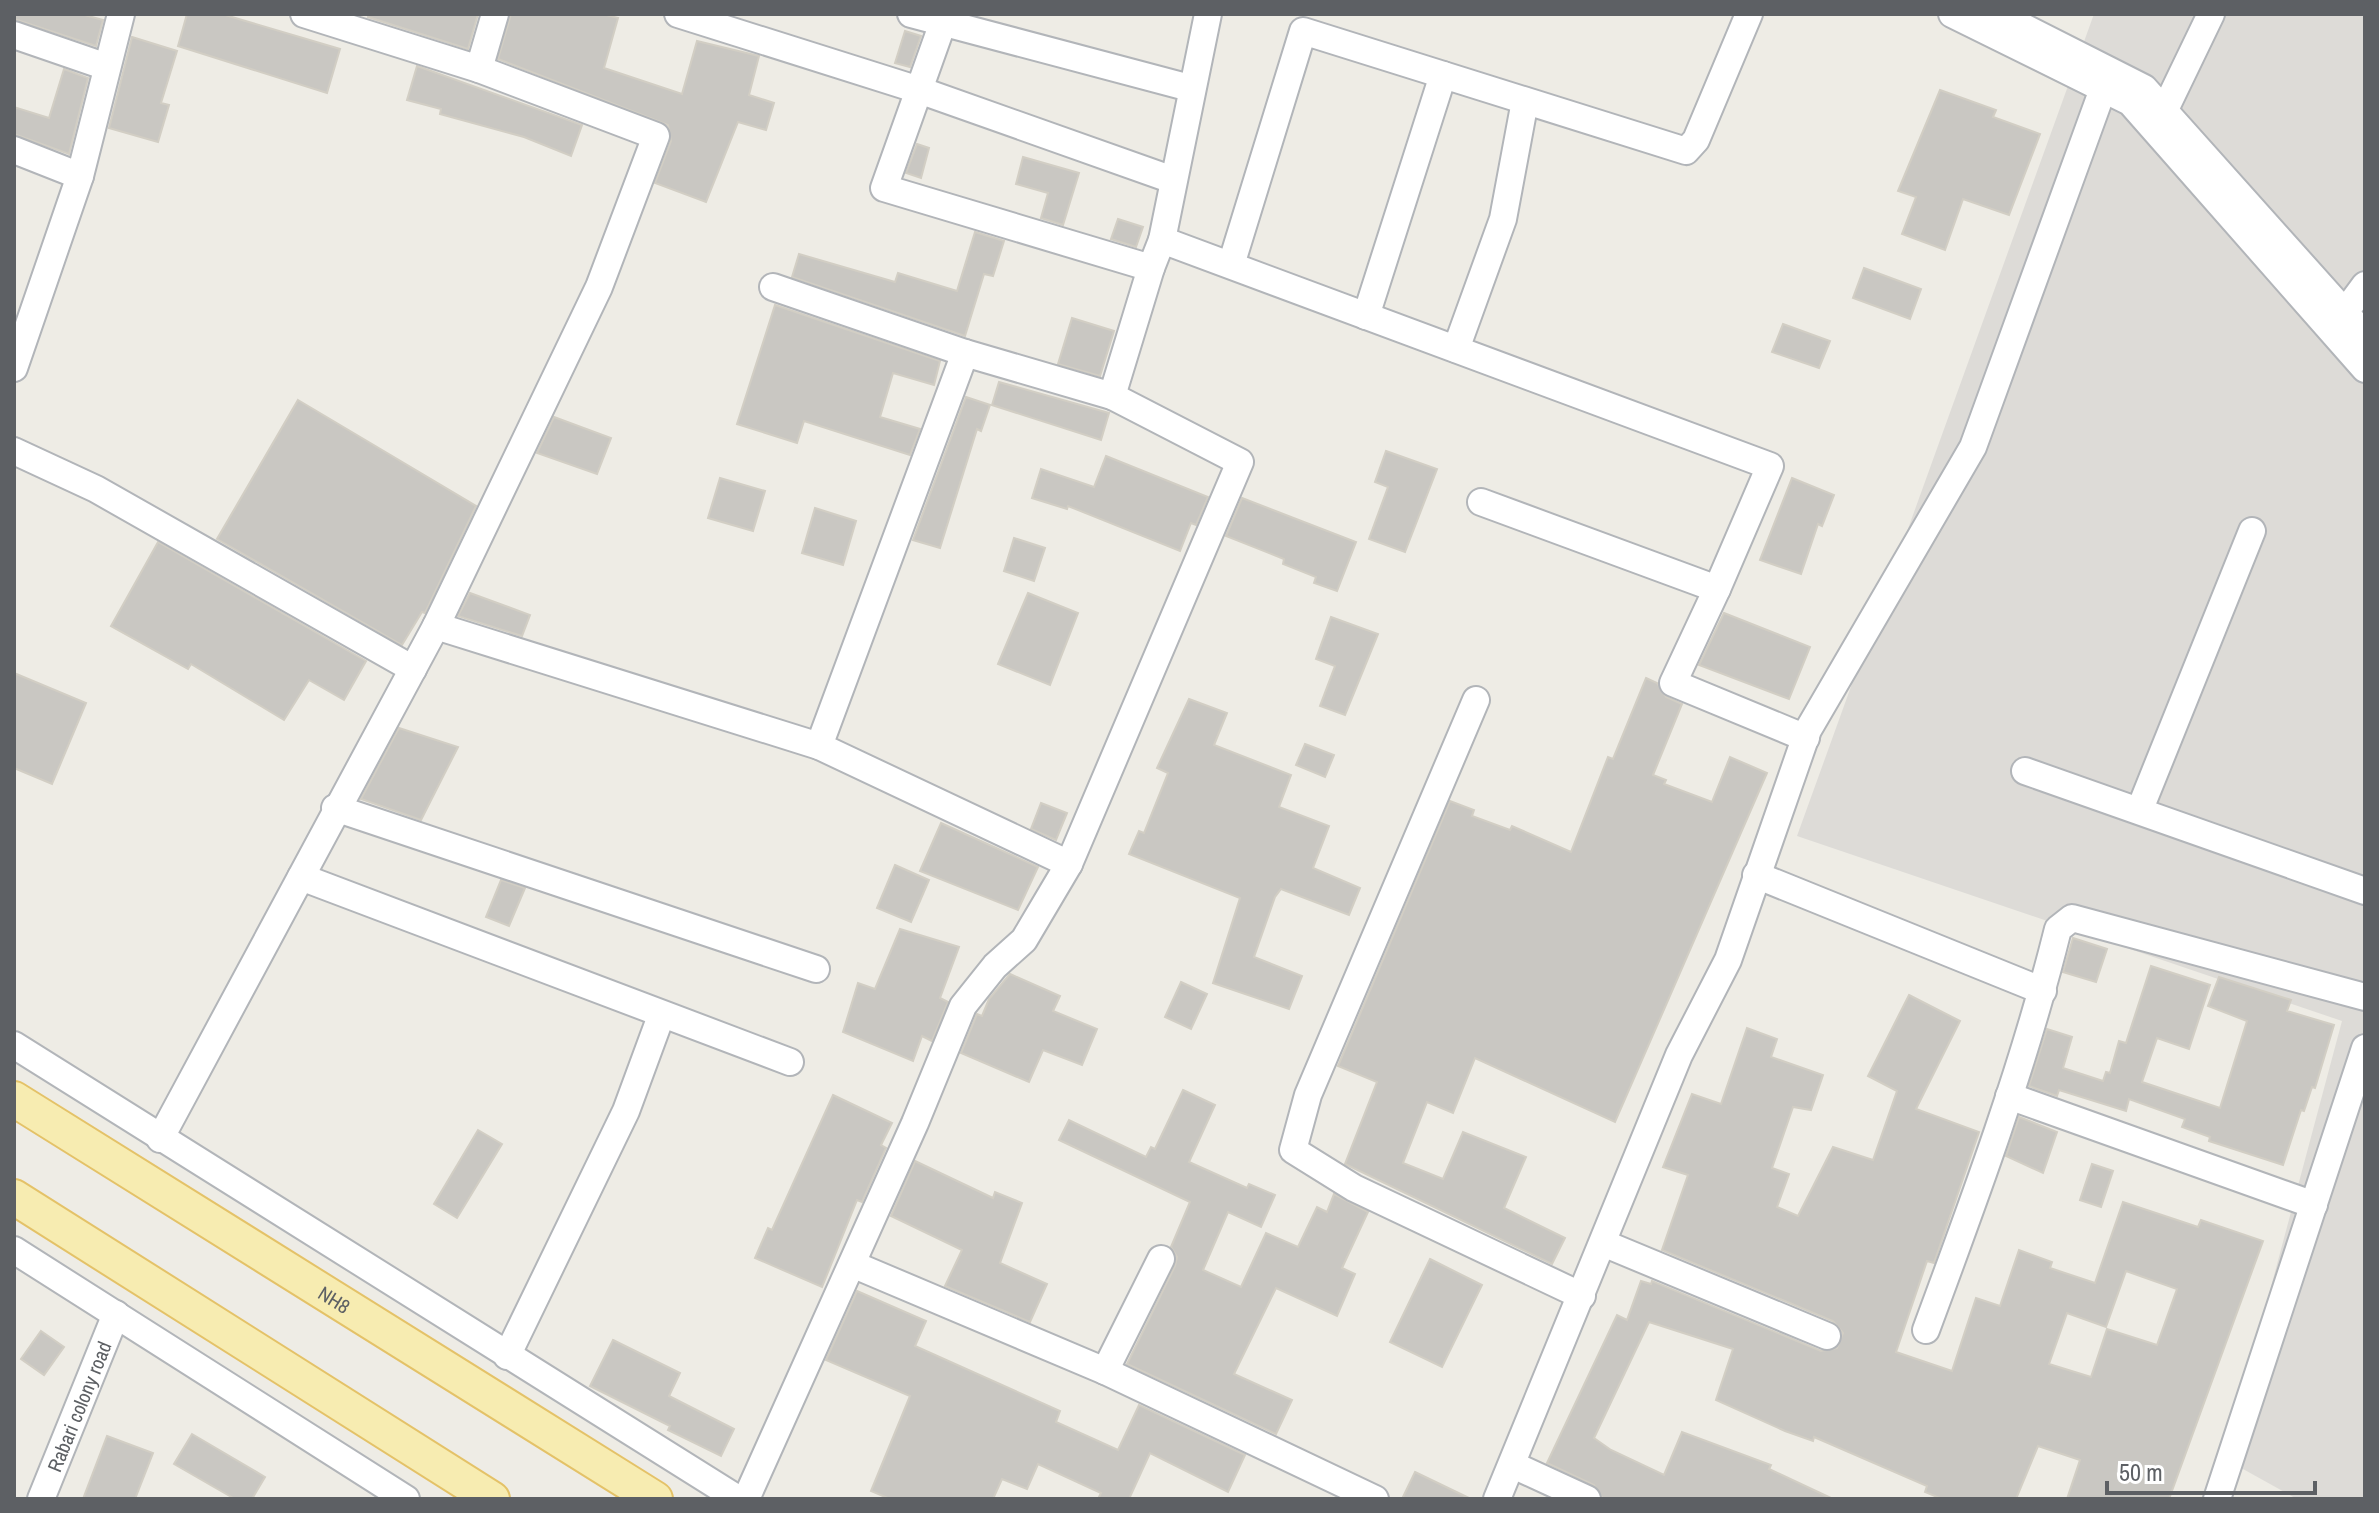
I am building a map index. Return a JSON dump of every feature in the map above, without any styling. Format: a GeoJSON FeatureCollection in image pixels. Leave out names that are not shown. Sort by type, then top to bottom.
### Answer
{"type":"FeatureCollection","features":[{"type":"Feature","properties":{"kind":"main road","name":"NH8"},"geometry":{"type":"LineString","coordinates":[[14,1099],[655,1499]]}},
{"type":"Feature","properties":{"kind":"main road"},"geometry":{"type":"LineString","coordinates":[[14,1197],[492,1499]]}},
{"type":"Feature","properties":{"kind":"street"},"geometry":{"type":"LineString","coordinates":[[14,368],[80,176],[121,14]]}},
{"type":"Feature","properties":{"kind":"street"},"geometry":{"type":"LineString","coordinates":[[160,1139],[335,808],[436,626],[599,287],[656,136],[479,69],[304,14]]}},
{"type":"Feature","properties":{"kind":"street"},"geometry":{"type":"LineString","coordinates":[[479,69],[495,14]]}},
{"type":"Feature","properties":{"kind":"street"},"geometry":{"type":"LineString","coordinates":[[911,14],[944,19],[1190,88]]}},
{"type":"Feature","properties":{"kind":"street"},"geometry":{"type":"LineString","coordinates":[[1112,396],[1162,240],[1190,88],[1208,14]]}},
{"type":"Feature","properties":{"kind":"street"},"geometry":{"type":"LineString","coordinates":[[1231,265],[1303,31],[1686,151],[1696,140],[1749,14]]}},
{"type":"Feature","properties":{"kind":"street"},"geometry":{"type":"LineString","coordinates":[[1952,14],[2130,102],[2161,122],[2365,335]]}},
{"type":"Feature","properties":{"kind":"street"},"geometry":{"type":"LineString","coordinates":[[1998,14],[2144,88],[2161,122],[2365,369]]}},
{"type":"Feature","properties":{"kind":"street"},"geometry":{"type":"LineString","coordinates":[[2161,122],[2211,14]]}},
{"type":"Feature","properties":{"kind":"street"},"geometry":{"type":"LineString","coordinates":[[686,15],[919,90],[1173,180]]}},
{"type":"Feature","properties":{"kind":"street"},"geometry":{"type":"LineString","coordinates":[[944,19],[884,188],[1151,268]]}},
{"type":"Feature","properties":{"kind":"street"},"geometry":{"type":"LineString","coordinates":[[14,35],[107,67]]}},
{"type":"Feature","properties":{"kind":"street"},"geometry":{"type":"LineString","coordinates":[[1366,316],[1443,75]]}},
{"type":"Feature","properties":{"kind":"street"},"geometry":{"type":"LineString","coordinates":[[1497,1499],[1679,1055],[1728,960],[1806,738],[1973,447],[2103,89]]}},
{"type":"Feature","properties":{"kind":"street"},"geometry":{"type":"LineString","coordinates":[[1456,349],[1503,219],[1525,101]]}},
{"type":"Feature","properties":{"kind":"street"},"geometry":{"type":"LineString","coordinates":[[14,150],[80,176]]}},
{"type":"Feature","properties":{"kind":"street"},"geometry":{"type":"LineString","coordinates":[[1162,240],[1770,466],[1673,683],[1806,738]]}},
{"type":"Feature","properties":{"kind":"street"},"geometry":{"type":"LineString","coordinates":[[2345,312],[2365,285]]}},
{"type":"Feature","properties":{"kind":"street"},"geometry":{"type":"LineString","coordinates":[[746,1499],[963,1006],[995,966],[1024,940],[1069,864],[1240,462],[1112,396],[965,353],[773,287]]}},
{"type":"Feature","properties":{"kind":"street"},"geometry":{"type":"LineString","coordinates":[[819,746],[965,353]]}},
{"type":"Feature","properties":{"kind":"street"},"geometry":{"type":"LineString","coordinates":[[14,451],[96,489],[413,669]]}},
{"type":"Feature","properties":{"kind":"street"},"geometry":{"type":"LineString","coordinates":[[1481,502],[1717,589]]}},
{"type":"Feature","properties":{"kind":"street"},"geometry":{"type":"LineString","coordinates":[[2140,809],[2252,531]]}},
{"type":"Feature","properties":{"kind":"street"},"geometry":{"type":"LineString","coordinates":[[436,626],[819,746],[1069,864]]}},
{"type":"Feature","properties":{"kind":"street"},"geometry":{"type":"LineString","coordinates":[[1476,700],[1308,1095],[1293,1150],[1354,1188],[1582,1296]]}},
{"type":"Feature","properties":{"kind":"street"},"geometry":{"type":"LineString","coordinates":[[2025,771],[2140,809],[2365,891]]}},
{"type":"Feature","properties":{"kind":"street"},"geometry":{"type":"LineString","coordinates":[[335,808],[816,969]]}},
{"type":"Feature","properties":{"kind":"street"},"geometry":{"type":"LineString","coordinates":[[1756,875],[2043,991]]}},
{"type":"Feature","properties":{"kind":"street"},"geometry":{"type":"LineString","coordinates":[[301,877],[661,1016],[790,1062]]}},
{"type":"Feature","properties":{"kind":"street"},"geometry":{"type":"LineString","coordinates":[[1926,1330],[2009,1096],[2043,991],[2058,929],[2072,918],[2365,997]]}},
{"type":"Feature","properties":{"kind":"street"},"geometry":{"type":"LineString","coordinates":[[507,1356],[626,1111],[661,1016]]}},
{"type":"Feature","properties":{"kind":"street"},"geometry":{"type":"LineString","coordinates":[[14,1045],[738,1499]]}},
{"type":"Feature","properties":{"kind":"street"},"geometry":{"type":"LineString","coordinates":[[2217,1499],[2365,1048]]}},
{"type":"Feature","properties":{"kind":"street"},"geometry":{"type":"LineString","coordinates":[[2009,1096],[2314,1205]]}},
{"type":"Feature","properties":{"kind":"street"},"geometry":{"type":"LineString","coordinates":[[1603,1243],[1827,1336]]}},
{"type":"Feature","properties":{"kind":"street"},"geometry":{"type":"LineString","coordinates":[[14,1250],[406,1499]]}},
{"type":"Feature","properties":{"kind":"street"},"geometry":{"type":"LineString","coordinates":[[1105,1371],[1161,1259]]}},
{"type":"Feature","properties":{"kind":"street"},"geometry":{"type":"LineString","coordinates":[[852,1264],[1105,1371],[1375,1499]]}},
{"type":"Feature","properties":{"kind":"street","name":"Rabari colony road"},"geometry":{"type":"LineString","coordinates":[[41,1499],[116,1314]]}},
{"type":"Feature","properties":{"kind":"street"},"geometry":{"type":"LineString","coordinates":[[1513,1465],[1587,1499]]}},
{"type":"Feature","properties":{"kind":"shaded area"},"geometry":{"type":"Polygon","coordinates":[[[2094,14],[2365,14],[2365,1499],[2297,1499],[2225,1459],[2342,1021],[1797,836],[2094,14]]]}},
{"type":"Feature","properties":{"kind":"building"},"geometry":{"type":"Polygon","coordinates":[[[14,14],[81,14],[103,20],[96,46],[14,19],[14,14]]]}},
{"type":"Feature","properties":{"kind":"building"},"geometry":{"type":"Polygon","coordinates":[[[187,14],[222,14],[340,49],[327,93],[178,46],[187,14]]]}},
{"type":"Feature","properties":{"kind":"building"},"geometry":{"type":"Polygon","coordinates":[[[369,14],[478,14],[468,49],[368,17],[369,14]]]}},
{"type":"Feature","properties":{"kind":"building"},"geometry":{"type":"Polygon","coordinates":[[[511,14],[603,14],[618,18],[604,68],[682,94],[697,41],[759,56],[749,95],[774,103],[766,130],[738,122],[706,202],[655,183],[671,141],[668,125],[498,59],[511,14]]]}},
{"type":"Feature","properties":{"kind":"building"},"geometry":{"type":"Polygon","coordinates":[[[905,31],[921,36],[910,67],[895,63],[905,31]]]}},
{"type":"Feature","properties":{"kind":"building"},"geometry":{"type":"Polygon","coordinates":[[[132,37],[177,51],[161,103],[169,105],[158,142],[109,128],[132,37]]]}},
{"type":"Feature","properties":{"kind":"building"},"geometry":{"type":"Polygon","coordinates":[[[417,66],[582,125],[571,156],[524,137],[440,114],[441,109],[407,100],[417,66]]]}},
{"type":"Feature","properties":{"kind":"building"},"geometry":{"type":"Polygon","coordinates":[[[64,69],[88,78],[69,154],[14,134],[14,107],[49,118],[64,69]]]}},
{"type":"Feature","properties":{"kind":"building"},"geometry":{"type":"Polygon","coordinates":[[[1940,90],[1996,110],[1993,117],[2040,134],[2009,215],[1963,199],[1945,250],[1902,234],[1916,197],[1898,191],[1940,90]]]}},
{"type":"Feature","properties":{"kind":"building"},"geometry":{"type":"Polygon","coordinates":[[[917,144],[929,148],[921,178],[906,173],[917,144]]]}},
{"type":"Feature","properties":{"kind":"building"},"geometry":{"type":"Polygon","coordinates":[[[1023,157],[1079,173],[1063,225],[1041,218],[1048,193],[1016,184],[1023,157]]]}},
{"type":"Feature","properties":{"kind":"building"},"geometry":{"type":"Polygon","coordinates":[[[1118,219],[1143,227],[1136,247],[1111,239],[1118,219]]]}},
{"type":"Feature","properties":{"kind":"building"},"geometry":{"type":"Polygon","coordinates":[[[975,232],[1004,241],[993,276],[984,274],[965,336],[792,277],[799,254],[895,282],[898,273],[957,291],[975,232]]]}},
{"type":"Feature","properties":{"kind":"building"},"geometry":{"type":"Polygon","coordinates":[[[1864,268],[1921,289],[1910,319],[1853,298],[1864,268]]]}},
{"type":"Feature","properties":{"kind":"building"},"geometry":{"type":"Polygon","coordinates":[[[775,305],[940,361],[934,385],[893,373],[880,417],[920,429],[910,455],[804,421],[797,443],[737,424],[775,305]]]}},
{"type":"Feature","properties":{"kind":"building"},"geometry":{"type":"Polygon","coordinates":[[[1072,318],[1114,331],[1100,376],[1058,364],[1072,318]]]}},
{"type":"Feature","properties":{"kind":"building"},"geometry":{"type":"Polygon","coordinates":[[[1783,324],[1830,341],[1819,368],[1772,352],[1783,324]]]}},
{"type":"Feature","properties":{"kind":"building"},"geometry":{"type":"Polygon","coordinates":[[[999,382],[1109,413],[1101,440],[992,405],[999,382]]]}},
{"type":"Feature","properties":{"kind":"building"},"geometry":{"type":"Polygon","coordinates":[[[966,397],[990,405],[981,431],[977,429],[940,548],[913,540],[966,397]]]}},
{"type":"Feature","properties":{"kind":"building"},"geometry":{"type":"Polygon","coordinates":[[[298,400],[476,506],[425,613],[422,612],[402,645],[217,539],[298,400]]]}},
{"type":"Feature","properties":{"kind":"building"},"geometry":{"type":"Polygon","coordinates":[[[554,417],[611,438],[597,474],[537,453],[554,417]]]}},
{"type":"Feature","properties":{"kind":"building"},"geometry":{"type":"Polygon","coordinates":[[[1386,451],[1437,469],[1405,552],[1369,539],[1388,487],[1375,482],[1386,451]]]}},
{"type":"Feature","properties":{"kind":"building"},"geometry":{"type":"Polygon","coordinates":[[[1106,456],[1208,497],[1196,525],[1191,523],[1180,551],[1068,506],[1067,509],[1032,498],[1041,469],[1094,487],[1106,456]]]}},
{"type":"Feature","properties":{"kind":"building"},"geometry":{"type":"Polygon","coordinates":[[[720,478],[765,491],[753,531],[708,518],[720,478]]]}},
{"type":"Feature","properties":{"kind":"building"},"geometry":{"type":"Polygon","coordinates":[[[1792,478],[1834,495],[1822,526],[1818,524],[1801,574],[1760,560],[1792,478]]]}},
{"type":"Feature","properties":{"kind":"building"},"geometry":{"type":"Polygon","coordinates":[[[1242,498],[1356,542],[1337,591],[1314,583],[1316,577],[1283,564],[1284,559],[1226,536],[1242,498]]]}},
{"type":"Feature","properties":{"kind":"building"},"geometry":{"type":"Polygon","coordinates":[[[815,508],[856,521],[843,565],[802,553],[815,508]]]}},
{"type":"Feature","properties":{"kind":"building"},"geometry":{"type":"Polygon","coordinates":[[[1014,538],[1045,548],[1034,581],[1004,571],[1014,538]]]}},
{"type":"Feature","properties":{"kind":"building"},"geometry":{"type":"Polygon","coordinates":[[[158,542],[366,661],[344,700],[309,680],[284,720],[191,664],[188,669],[111,626],[158,542]]]}},
{"type":"Feature","properties":{"kind":"building"},"geometry":{"type":"Polygon","coordinates":[[[470,593],[530,615],[522,636],[458,616],[470,593]]]}},
{"type":"Feature","properties":{"kind":"building"},"geometry":{"type":"Polygon","coordinates":[[[1028,593],[1078,613],[1050,685],[998,664],[1028,593]]]}},
{"type":"Feature","properties":{"kind":"building"},"geometry":{"type":"Polygon","coordinates":[[[1724,613],[1810,647],[1789,699],[1699,665],[1724,613]]]}},
{"type":"Feature","properties":{"kind":"building"},"geometry":{"type":"Polygon","coordinates":[[[1331,617],[1378,634],[1345,715],[1320,706],[1335,666],[1316,659],[1331,617]]]}},
{"type":"Feature","properties":{"kind":"building"},"geometry":{"type":"Polygon","coordinates":[[[14,673],[86,703],[52,784],[14,768],[14,673]]]}},
{"type":"Feature","properties":{"kind":"building"},"geometry":{"type":"Polygon","coordinates":[[[1646,678],[1657,683],[1666,697],[1682,704],[1653,775],[1666,780],[1664,784],[1712,802],[1730,757],[1767,773],[1615,1122],[1475,1058],[1453,1113],[1427,1102],[1403,1163],[1443,1179],[1463,1132],[1526,1157],[1504,1208],[1565,1238],[1552,1264],[1345,1164],[1377,1082],[1338,1066],[1450,801],[1474,810],[1472,816],[1510,830],[1512,826],[1571,852],[1608,757],[1613,759],[1646,678]]]}},
{"type":"Feature","properties":{"kind":"building"},"geometry":{"type":"Polygon","coordinates":[[[1189,699],[1227,713],[1214,745],[1291,775],[1279,807],[1329,826],[1313,868],[1360,888],[1349,915],[1281,889],[1275,897],[1254,957],[1302,976],[1289,1009],[1213,983],[1240,898],[1129,854],[1139,831],[1144,833],[1168,773],[1157,768],[1189,699]]]}},
{"type":"Feature","properties":{"kind":"building"},"geometry":{"type":"Polygon","coordinates":[[[399,728],[458,747],[421,820],[361,799],[399,728]]]}},
{"type":"Feature","properties":{"kind":"building"},"geometry":{"type":"Polygon","coordinates":[[[1305,744],[1334,755],[1325,777],[1296,765],[1305,744]]]}},
{"type":"Feature","properties":{"kind":"building"},"geometry":{"type":"Polygon","coordinates":[[[1041,803],[1067,813],[1056,840],[1031,829],[1041,803]]]}},
{"type":"Feature","properties":{"kind":"building"},"geometry":{"type":"Polygon","coordinates":[[[941,823],[1038,867],[1018,910],[920,871],[941,823]]]}},
{"type":"Feature","properties":{"kind":"building"},"geometry":{"type":"Polygon","coordinates":[[[895,865],[929,880],[911,922],[877,908],[895,865]]]}},
{"type":"Feature","properties":{"kind":"building"},"geometry":{"type":"Polygon","coordinates":[[[501,880],[525,888],[509,926],[486,917],[501,880]]]}},
{"type":"Feature","properties":{"kind":"building"},"geometry":{"type":"Polygon","coordinates":[[[900,929],[959,947],[940,998],[948,1002],[932,1041],[922,1036],[913,1061],[843,1032],[858,983],[875,989],[900,929]]]}},
{"type":"Feature","properties":{"kind":"building"},"geometry":{"type":"Polygon","coordinates":[[[2073,938],[2107,949],[2096,982],[2063,972],[2073,938]]]}},
{"type":"Feature","properties":{"kind":"building"},"geometry":{"type":"Polygon","coordinates":[[[2151,966],[2210,985],[2189,1049],[2157,1038],[2142,1082],[2220,1108],[2247,1021],[2208,1006],[2219,977],[2291,1000],[2287,1011],[2334,1025],[2315,1088],[2312,1087],[2304,1111],[2301,1110],[2283,1165],[2209,1141],[2210,1137],[2182,1127],[2185,1119],[2129,1099],[2126,1111],[2059,1090],[2057,1096],[2029,1086],[2047,1029],[2072,1037],[2063,1068],[2103,1081],[2106,1072],[2110,1073],[2119,1041],[2126,1043],[2151,966]]]}},
{"type":"Feature","properties":{"kind":"building"},"geometry":{"type":"Polygon","coordinates":[[[1010,974],[1060,996],[1053,1011],[1097,1029],[1082,1065],[1043,1050],[1029,1082],[961,1053],[977,1014],[982,1016],[989,999],[1010,974]]]}},
{"type":"Feature","properties":{"kind":"building"},"geometry":{"type":"Polygon","coordinates":[[[1181,982],[1207,994],[1191,1029],[1165,1017],[1181,982]]]}},
{"type":"Feature","properties":{"kind":"building"},"geometry":{"type":"Polygon","coordinates":[[[1909,995],[1960,1021],[1916,1109],[1979,1132],[1934,1263],[1927,1261],[1896,1352],[1952,1371],[1976,1298],[2000,1306],[2019,1250],[2052,1262],[2050,1268],[2095,1283],[2123,1202],[2198,1227],[2201,1220],[2263,1241],[2169,1499],[2067,1499],[2080,1460],[2038,1446],[2016,1499],[1942,1499],[1925,1492],[1927,1486],[1814,1437],[1813,1441],[1785,1431],[1716,1400],[1733,1349],[1649,1322],[1594,1438],[1611,1450],[1664,1475],[1682,1432],[1771,1465],[1769,1469],[1833,1499],[1603,1499],[1594,1485],[1547,1463],[1617,1315],[1627,1320],[1641,1281],[1651,1284],[1652,1281],[1821,1351],[1837,1348],[1843,1333],[1833,1321],[1662,1250],[1688,1175],[1663,1167],[1692,1094],[1721,1104],[1747,1028],[1777,1039],[1771,1057],[1823,1075],[1811,1110],[1793,1107],[1772,1168],[1789,1174],[1777,1207],[1798,1216],[1833,1147],[1873,1160],[1897,1091],[1868,1076],[1909,995]],[[2126,1271],[2106,1327],[2067,1313],[2049,1364],[2091,1377],[2107,1329],[2157,1345],[2177,1289],[2126,1271]]]}},
{"type":"Feature","properties":{"kind":"building"},"geometry":{"type":"Polygon","coordinates":[[[1183,1090],[1215,1105],[1189,1162],[1247,1188],[1249,1184],[1275,1195],[1261,1227],[1228,1212],[1203,1270],[1241,1287],[1266,1233],[1298,1247],[1317,1207],[1327,1212],[1334,1194],[1368,1212],[1342,1268],[1355,1274],[1337,1316],[1276,1288],[1234,1374],[1292,1400],[1276,1434],[1127,1364],[1175,1266],[1177,1257],[1171,1247],[1190,1202],[1059,1140],[1069,1120],[1146,1157],[1151,1147],[1155,1149],[1183,1090]]]}},
{"type":"Feature","properties":{"kind":"building"},"geometry":{"type":"Polygon","coordinates":[[[833,1095],[892,1123],[881,1145],[886,1148],[862,1202],[857,1200],[822,1287],[755,1258],[768,1228],[772,1230],[833,1095]]]}},
{"type":"Feature","properties":{"kind":"building"},"geometry":{"type":"Polygon","coordinates":[[[2019,1117],[2057,1132],[2043,1173],[2006,1156],[2019,1117]]]}},
{"type":"Feature","properties":{"kind":"building"},"geometry":{"type":"Polygon","coordinates":[[[478,1130],[502,1144],[457,1218],[434,1204],[478,1130]]]}},
{"type":"Feature","properties":{"kind":"building"},"geometry":{"type":"Polygon","coordinates":[[[915,1161],[993,1198],[995,1192],[1022,1203],[1000,1263],[1047,1284],[1030,1322],[945,1286],[962,1250],[891,1216],[915,1161]]]}},
{"type":"Feature","properties":{"kind":"building"},"geometry":{"type":"Polygon","coordinates":[[[2092,1164],[2113,1171],[2101,1207],[2080,1200],[2092,1164]]]}},
{"type":"Feature","properties":{"kind":"building"},"geometry":{"type":"Polygon","coordinates":[[[1430,1259],[1482,1285],[1442,1367],[1390,1342],[1430,1259]]]}},
{"type":"Feature","properties":{"kind":"building"},"geometry":{"type":"Polygon","coordinates":[[[857,1291],[926,1321],[915,1346],[1060,1411],[1056,1422],[1118,1450],[1139,1405],[1245,1455],[1228,1492],[1150,1453],[1129,1499],[1098,1499],[1101,1493],[1038,1464],[1027,1489],[1002,1479],[993,1499],[890,1499],[871,1491],[910,1396],[826,1360],[857,1291]]]}},
{"type":"Feature","properties":{"kind":"building"},"geometry":{"type":"Polygon","coordinates":[[[41,1331],[64,1347],[44,1375],[21,1359],[41,1331]]]}},
{"type":"Feature","properties":{"kind":"building"},"geometry":{"type":"Polygon","coordinates":[[[613,1340],[680,1373],[669,1396],[734,1429],[721,1456],[668,1430],[670,1426],[590,1386],[613,1340]]]}},
{"type":"Feature","properties":{"kind":"building"},"geometry":{"type":"Polygon","coordinates":[[[192,1434],[265,1477],[252,1499],[235,1499],[174,1464],[192,1434]]]}},
{"type":"Feature","properties":{"kind":"building"},"geometry":{"type":"Polygon","coordinates":[[[107,1436],[153,1453],[135,1499],[83,1499],[107,1436]]]}},
{"type":"Feature","properties":{"kind":"building"},"geometry":{"type":"Polygon","coordinates":[[[1415,1472],[1471,1499],[1402,1499],[1415,1472]]]}}]}
